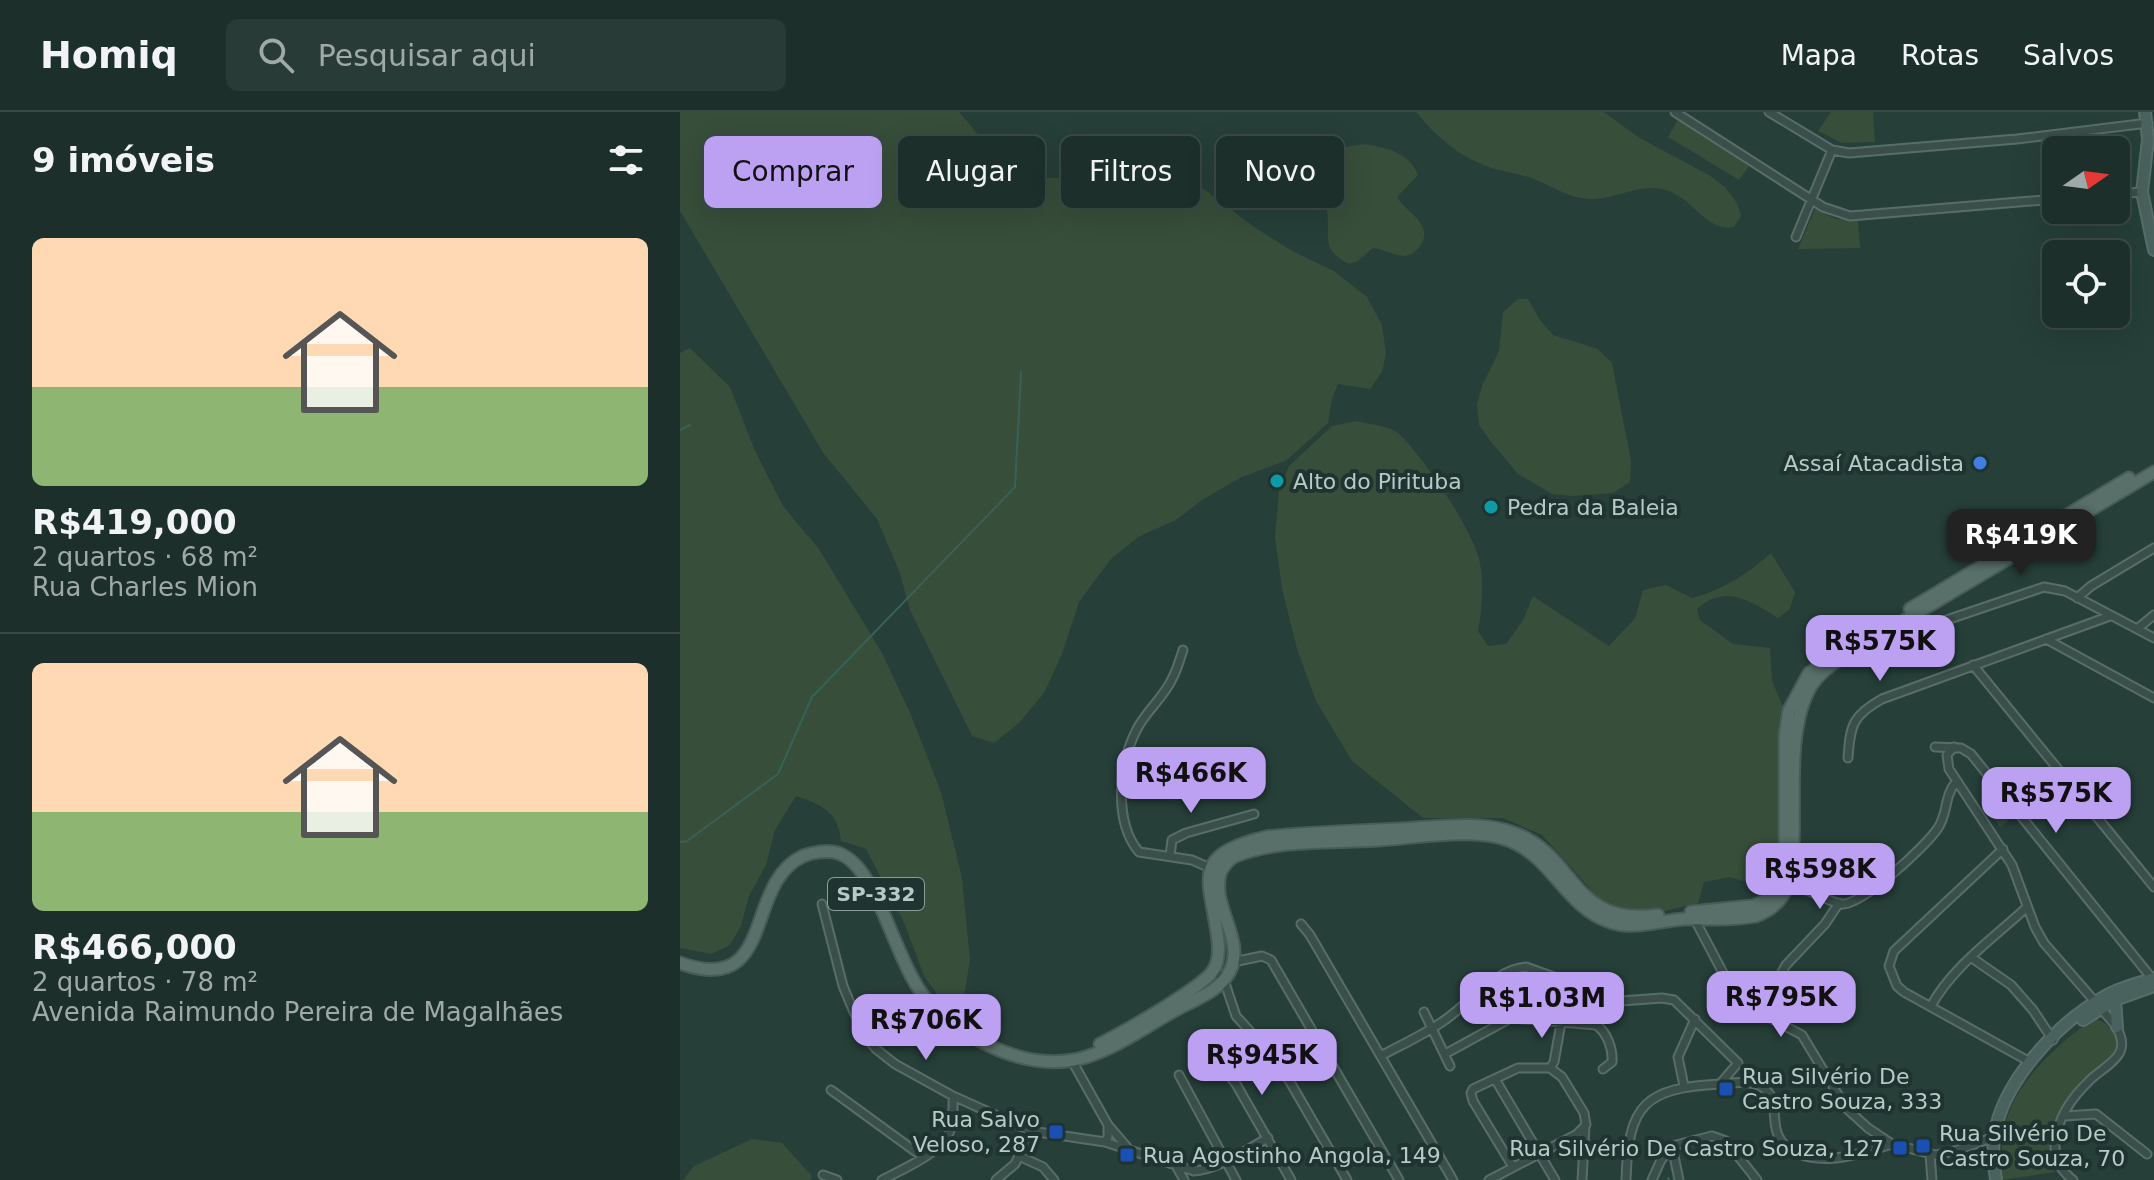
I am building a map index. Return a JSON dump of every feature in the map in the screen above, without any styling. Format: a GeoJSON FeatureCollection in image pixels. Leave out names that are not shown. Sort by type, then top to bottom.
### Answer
{"type":"FeatureCollection","features":[{"type":"Feature","properties":{"kind":"main road"},"geometry":{"type":"LineString","coordinates":[[2146,118],[2142,192],[2154,250]]}},
{"type":"Feature","properties":{"kind":"main road"},"geometry":{"type":"LineString","coordinates":[[1693,916],[1693,908],[1701,904],[1753,906],[1773,895],[1785,882],[1785,735],[1789,710],[1809,673],[1843,648],[2154,464]]}},
{"type":"Feature","properties":{"kind":"main road"},"geometry":{"type":"LineString","coordinates":[[1233,962],[1223,954],[1216,928],[1208,889],[1210,868],[1226,850],[1266,837],[1482,827],[1509,832],[1534,844],[1588,899],[1612,914],[1747,917],[1764,913],[1782,898],[1797,731],[1800,715],[1816,680],[1855,650],[1880,640],[2154,472]]}},
{"type":"Feature","properties":{"kind":"main road"},"geometry":{"type":"LineString","coordinates":[[1233,962],[1231,938],[1218,896],[1221,871],[1238,855],[1283,846],[1463,835],[1499,838],[1516,843],[1531,853],[1586,910],[1602,919],[1627,926],[1693,916]]}},
{"type":"Feature","properties":{"kind":"main road","name":"SP-332"},"geometry":{"type":"LineString","coordinates":[[680,963],[700,970],[717,969],[729,966],[742,957],[751,948],[768,896],[784,871],[794,861],[821,851],[838,853],[851,860],[870,882],[904,965],[933,1007],[983,1041],[1016,1057],[1039,1063],[1083,1058],[1129,1037],[1211,991],[1224,980],[1233,962]]}},
{"type":"Feature","properties":{"kind":"main road"},"geometry":{"type":"LineString","coordinates":[[1214,970],[1219,956],[1216,928]]}},
{"type":"Feature","properties":{"kind":"main road","name":"SP-332"},"geometry":{"type":"LineString","coordinates":[[1071,1059],[1169,1003],[1214,970]]}},
{"type":"Feature","properties":{"kind":"main road"},"geometry":{"type":"LineString","coordinates":[[2097,1006],[2154,981]]}},
{"type":"Feature","properties":{"kind":"main road"},"geometry":{"type":"LineString","coordinates":[[1996,1180],[1994,1137],[2009,1095],[2030,1062],[2050,1041],[2118,990],[2154,981]]}},
{"type":"Feature","properties":{"kind":"main road"},"geometry":{"type":"LineString","coordinates":[[2115,1000],[2117,1027]]}},
{"type":"Feature","properties":{"kind":"street"},"geometry":{"type":"LineString","coordinates":[[1675,112],[1832,212],[1850,216],[2042,200]]}},
{"type":"Feature","properties":{"kind":"street"},"geometry":{"type":"LineString","coordinates":[[1769,112],[1832,150],[1862,153],[2146,118]]}},
{"type":"Feature","properties":{"kind":"street"},"geometry":{"type":"LineString","coordinates":[[1796,237],[1832,150]]}},
{"type":"Feature","properties":{"kind":"street"},"geometry":{"type":"LineString","coordinates":[[2130,193],[2142,192]]}},
{"type":"Feature","properties":{"kind":"street"},"geometry":{"type":"LineString","coordinates":[[2077,598],[2154,548]]}},
{"type":"Feature","properties":{"kind":"street"},"geometry":{"type":"LineString","coordinates":[[1880,640],[2036,589],[2057,589],[2154,638]]}},
{"type":"Feature","properties":{"kind":"street"},"geometry":{"type":"LineString","coordinates":[[2137,629],[2154,615]]}},
{"type":"Feature","properties":{"kind":"street"},"geometry":{"type":"LineString","coordinates":[[1848,758],[1851,728],[1866,708],[1904,690],[2110,616]]}},
{"type":"Feature","properties":{"kind":"street"},"geometry":{"type":"LineString","coordinates":[[2046,639],[2154,698]]}},
{"type":"Feature","properties":{"kind":"street"},"geometry":{"type":"LineString","coordinates":[[1183,650],[1172,680],[1136,730],[1120,783],[1124,819],[1131,842],[1139,852],[1192,860],[1210,868]]}},
{"type":"Feature","properties":{"kind":"street"},"geometry":{"type":"LineString","coordinates":[[1973,665],[2154,887]]}},
{"type":"Feature","properties":{"kind":"street"},"geometry":{"type":"LineString","coordinates":[[1935,747],[1961,748],[1971,754],[2154,981]]}},
{"type":"Feature","properties":{"kind":"street"},"geometry":{"type":"LineString","coordinates":[[1954,747],[1946,759],[1956,782],[2003,849],[2044,943],[2117,1027],[2122,1043],[2119,1054],[2082,1088],[2057,1128],[2054,1151],[2059,1166],[2073,1180]]}},
{"type":"Feature","properties":{"kind":"street"},"geometry":{"type":"LineString","coordinates":[[1785,882],[1840,904],[1857,901],[1936,832],[1948,792],[1956,782]]}},
{"type":"Feature","properties":{"kind":"street"},"geometry":{"type":"LineString","coordinates":[[1170,856],[1172,840],[1186,833],[1254,814]]}},
{"type":"Feature","properties":{"kind":"street"},"geometry":{"type":"LineString","coordinates":[[2003,849],[1894,951],[1890,971],[1897,986],[2030,1062]]}},
{"type":"Feature","properties":{"kind":"street"},"geometry":{"type":"LineString","coordinates":[[1774,906],[1798,891],[1808,889]]}},
{"type":"Feature","properties":{"kind":"street"},"geometry":{"type":"LineString","coordinates":[[822,904],[843,986],[868,1039],[895,1064],[953,1096],[1031,1131],[1105,1142],[1194,1171],[1226,1161],[1268,1138]]}},
{"type":"Feature","properties":{"kind":"street"},"geometry":{"type":"LineString","coordinates":[[1759,1012],[1786,965],[1840,904]]}},
{"type":"Feature","properties":{"kind":"street"},"geometry":{"type":"LineString","coordinates":[[1931,1006],[1942,986],[2027,907]]}},
{"type":"Feature","properties":{"kind":"street"},"geometry":{"type":"LineString","coordinates":[[1693,916],[1731,988],[1759,1012],[1802,1035],[1846,1108],[1868,1128],[1892,1144],[1930,1155],[1950,1153],[1994,1137]]}},
{"type":"Feature","properties":{"kind":"street"},"geometry":{"type":"LineString","coordinates":[[1301,924],[1453,1180]]}},
{"type":"Feature","properties":{"kind":"street"},"geometry":{"type":"LineString","coordinates":[[1233,962],[1262,956],[1271,960],[1399,1180]]}},
{"type":"Feature","properties":{"kind":"street"},"geometry":{"type":"LineString","coordinates":[[1972,958],[2011,985],[2050,1041]]}},
{"type":"Feature","properties":{"kind":"street"},"geometry":{"type":"LineString","coordinates":[[1381,1056],[1432,1029],[1489,984],[1521,966],[1621,1001],[1668,998],[1678,1002],[1738,1063],[1720,1084]]}},
{"type":"Feature","properties":{"kind":"street"},"geometry":{"type":"LineString","coordinates":[[1214,970],[1224,980],[1236,1016],[1279,1063],[1347,1180]]}},
{"type":"Feature","properties":{"kind":"street"},"geometry":{"type":"LineString","coordinates":[[1424,1012],[1450,1066]]}},
{"type":"Feature","properties":{"kind":"street"},"geometry":{"type":"LineString","coordinates":[[1445,1054],[1511,1018],[1596,1025],[1601,1028],[1613,1058],[1603,1069]]}},
{"type":"Feature","properties":{"kind":"street"},"geometry":{"type":"LineString","coordinates":[[1684,1086],[1678,1057],[1695,1019]]}},
{"type":"Feature","properties":{"kind":"street"},"geometry":{"type":"LineString","coordinates":[[1550,1068],[1554,1062],[1561,1023]]}},
{"type":"Feature","properties":{"kind":"street"},"geometry":{"type":"LineString","coordinates":[[1199,1037],[1236,1084],[1291,1180]]}},
{"type":"Feature","properties":{"kind":"street"},"geometry":{"type":"LineString","coordinates":[[1071,1059],[1108,1125],[1129,1149]]}},
{"type":"Feature","properties":{"kind":"street"},"geometry":{"type":"LineString","coordinates":[[1513,1167],[1471,1096],[1473,1089],[1518,1068],[1550,1068],[1562,1077],[1584,1113],[1582,1180]]}},
{"type":"Feature","properties":{"kind":"street"},"geometry":{"type":"LineString","coordinates":[[1179,1075],[1236,1180]]}},
{"type":"Feature","properties":{"kind":"street"},"geometry":{"type":"LineString","coordinates":[[1495,1079],[1555,1180]]}},
{"type":"Feature","properties":{"kind":"street"},"geometry":{"type":"LineString","coordinates":[[1626,1180],[1627,1143],[1644,1107],[1660,1093],[1684,1086],[1758,1085],[1768,1092],[1777,1134],[1795,1152],[1812,1158],[1862,1153],[1892,1144]]}},
{"type":"Feature","properties":{"kind":"street"},"geometry":{"type":"LineString","coordinates":[[831,1090],[923,1157]]}},
{"type":"Feature","properties":{"kind":"street"},"geometry":{"type":"LineString","coordinates":[[882,1180],[941,1145],[949,1134],[953,1096]]}},
{"type":"Feature","properties":{"kind":"street"},"geometry":{"type":"LineString","coordinates":[[2064,1116],[2096,1114],[2147,1154]]}},
{"type":"Feature","properties":{"kind":"street"},"geometry":{"type":"LineString","coordinates":[[1105,1142],[1108,1125]]}},
{"type":"Feature","properties":{"kind":"street"},"geometry":{"type":"LineString","coordinates":[[1489,1180],[1501,1177],[1513,1167],[1577,1134],[1586,1125]]}},
{"type":"Feature","properties":{"kind":"street"},"geometry":{"type":"LineString","coordinates":[[996,1180],[1011,1168],[1031,1131]]}},
{"type":"Feature","properties":{"kind":"street"},"geometry":{"type":"LineString","coordinates":[[1652,1180],[1672,1146],[1712,1136],[1720,1138],[1736,1152],[1757,1180]]}},
{"type":"Feature","properties":{"kind":"street"},"geometry":{"type":"LineString","coordinates":[[1672,1146],[1679,1180]]}},
{"type":"Feature","properties":{"kind":"street"},"geometry":{"type":"LineString","coordinates":[[1930,1155],[1932,1180]]}},
{"type":"Feature","properties":{"kind":"street"},"geometry":{"type":"LineString","coordinates":[[1019,1156],[1043,1167],[1054,1180]]}},
{"type":"Feature","properties":{"kind":"street"},"geometry":{"type":"LineString","coordinates":[[1175,1164],[1184,1180]]}},
{"type":"Feature","properties":{"kind":"street"},"geometry":{"type":"LineString","coordinates":[[823,1175],[837,1180]]}},
{"type":"Feature","properties":{"kind":"green space"},"geometry":{"type":"Polygon","coordinates":[[[680,112],[959,112],[980,136],[898,136],[898,208],[1045,208],[1045,177],[1061,177],[1061,208],[1200,208],[1201,187],[1216,198],[1216,208],[1229,208],[1294,252],[1334,271],[1367,297],[1382,325],[1386,354],[1382,372],[1370,389],[1338,384],[1328,423],[1287,460],[1240,478],[1202,500],[1176,520],[1140,536],[1111,559],[1079,602],[1062,654],[1044,693],[1019,723],[994,743],[972,736],[910,610],[899,571],[877,519],[824,454],[680,211],[680,112]]]}},
{"type":"Feature","properties":{"kind":"green space"},"geometry":{"type":"Polygon","coordinates":[[[1416,112],[1604,112],[1638,137],[1709,175],[1725,187],[1737,203],[1741,216],[1734,227],[1715,224],[1672,192],[1661,189],[1642,189],[1598,199],[1574,196],[1531,178],[1472,160],[1442,139],[1416,112]]]}},
{"type":"Feature","properties":{"kind":"green space"},"geometry":{"type":"Polygon","coordinates":[[[1831,112],[1873,112],[1875,142],[1842,143],[1818,131],[1831,112]]]}},
{"type":"Feature","properties":{"kind":"green space"},"geometry":{"type":"Polygon","coordinates":[[[1678,120],[1749,166],[1739,180],[1668,137],[1678,120]]]}},
{"type":"Feature","properties":{"kind":"green space"},"geometry":{"type":"Polygon","coordinates":[[[1365,144],[1381,147],[1403,156],[1414,167],[1418,175],[1397,197],[1424,230],[1419,247],[1410,255],[1401,256],[1373,248],[1358,261],[1349,264],[1333,253],[1328,242],[1326,208],[1344,208],[1344,148],[1365,144]]]}},
{"type":"Feature","properties":{"kind":"green space"},"geometry":{"type":"Polygon","coordinates":[[[1815,209],[1836,219],[1858,221],[1860,248],[1798,249],[1815,209]]]}},
{"type":"Feature","properties":{"kind":"green space"},"geometry":{"type":"Polygon","coordinates":[[[1518,299],[1528,299],[1553,335],[1598,349],[1612,363],[1631,461],[1630,482],[1613,493],[1552,494],[1518,474],[1479,425],[1477,404],[1499,351],[1503,312],[1518,299]]]}},
{"type":"Feature","properties":{"kind":"green space"},"geometry":{"type":"Polygon","coordinates":[[[690,348],[730,387],[755,451],[783,506],[819,549],[882,653],[911,715],[941,792],[962,878],[970,960],[962,1008],[940,998],[924,976],[903,920],[866,849],[841,841],[836,823],[827,811],[796,796],[775,830],[766,865],[749,896],[741,926],[730,945],[712,954],[680,948],[680,353],[690,348]]]}},
{"type":"Feature","properties":{"kind":"green space"},"geometry":{"type":"Polygon","coordinates":[[[1357,421],[1398,433],[1433,476],[1458,514],[1480,563],[1482,597],[1478,631],[1488,646],[1506,644],[1523,620],[1533,596],[1609,646],[1635,618],[1643,590],[1666,585],[1692,598],[1734,580],[1771,553],[1795,592],[1790,609],[1778,618],[1748,601],[1728,596],[1707,601],[1697,609],[1700,620],[1733,644],[1770,648],[1772,681],[1783,707],[1780,872],[1765,888],[1730,877],[1704,882],[1698,903],[1657,913],[1620,911],[1601,901],[1542,835],[1503,818],[1423,818],[1352,761],[1316,701],[1297,649],[1282,589],[1275,538],[1279,490],[1289,466],[1332,426],[1357,421]]]}},
{"type":"Feature","properties":{"kind":"green space"},"geometry":{"type":"Polygon","coordinates":[[[1997,801],[2009,820],[2000,827],[1987,808],[1997,801]]]}},
{"type":"Feature","properties":{"kind":"green space"},"geometry":{"type":"Polygon","coordinates":[[[2093,1019],[2110,1028],[2118,1045],[2068,1096],[2055,1120],[2050,1146],[2055,1172],[2002,1180],[2003,1136],[2014,1101],[2049,1055],[2093,1019]]]}},
{"type":"Feature","properties":{"kind":"green space"},"geometry":{"type":"Polygon","coordinates":[[[752,1139],[782,1143],[812,1176],[810,1180],[683,1180],[694,1166],[752,1139]]]}},
{"type":"Feature","properties":{"kind":"waterway"},"geometry":{"type":"LineString","coordinates":[[680,842],[687,841],[778,774],[812,697],[1015,487],[1021,372]]}},
{"type":"Feature","properties":{"kind":"waterway"},"geometry":{"type":"LineString","coordinates":[[680,430],[690,425]]}},
{"type":"Feature","properties":{"kind":"place","name":"Assaí Atacadista"},"geometry":{"type":"Point","coordinates":[1980,463]}},
{"type":"Feature","properties":{"kind":"place","name":"Alto do Pirituba"},"geometry":{"type":"Point","coordinates":[1277,481]}},
{"type":"Feature","properties":{"kind":"place","name":"Pedra da Baleia"},"geometry":{"type":"Point","coordinates":[1491,507]}},
{"type":"Feature","properties":{"kind":"place","name":"Rua Silvério De Castro Souza, 333"},"geometry":{"type":"Point","coordinates":[1726,1089]}},
{"type":"Feature","properties":{"kind":"place","name":"Rua Salvo Veloso, 287"},"geometry":{"type":"Point","coordinates":[1056,1132]}},
{"type":"Feature","properties":{"kind":"place","name":"Rua Silvério De Castro Souza, 70"},"geometry":{"type":"Point","coordinates":[1923,1146]}},
{"type":"Feature","properties":{"kind":"place","name":"Rua Silvério De Castro Souza, 127"},"geometry":{"type":"Point","coordinates":[1900,1148]}},
{"type":"Feature","properties":{"kind":"place","name":"Rua Agostinho Angola, 149"},"geometry":{"type":"Point","coordinates":[1127,1155]}}]}
